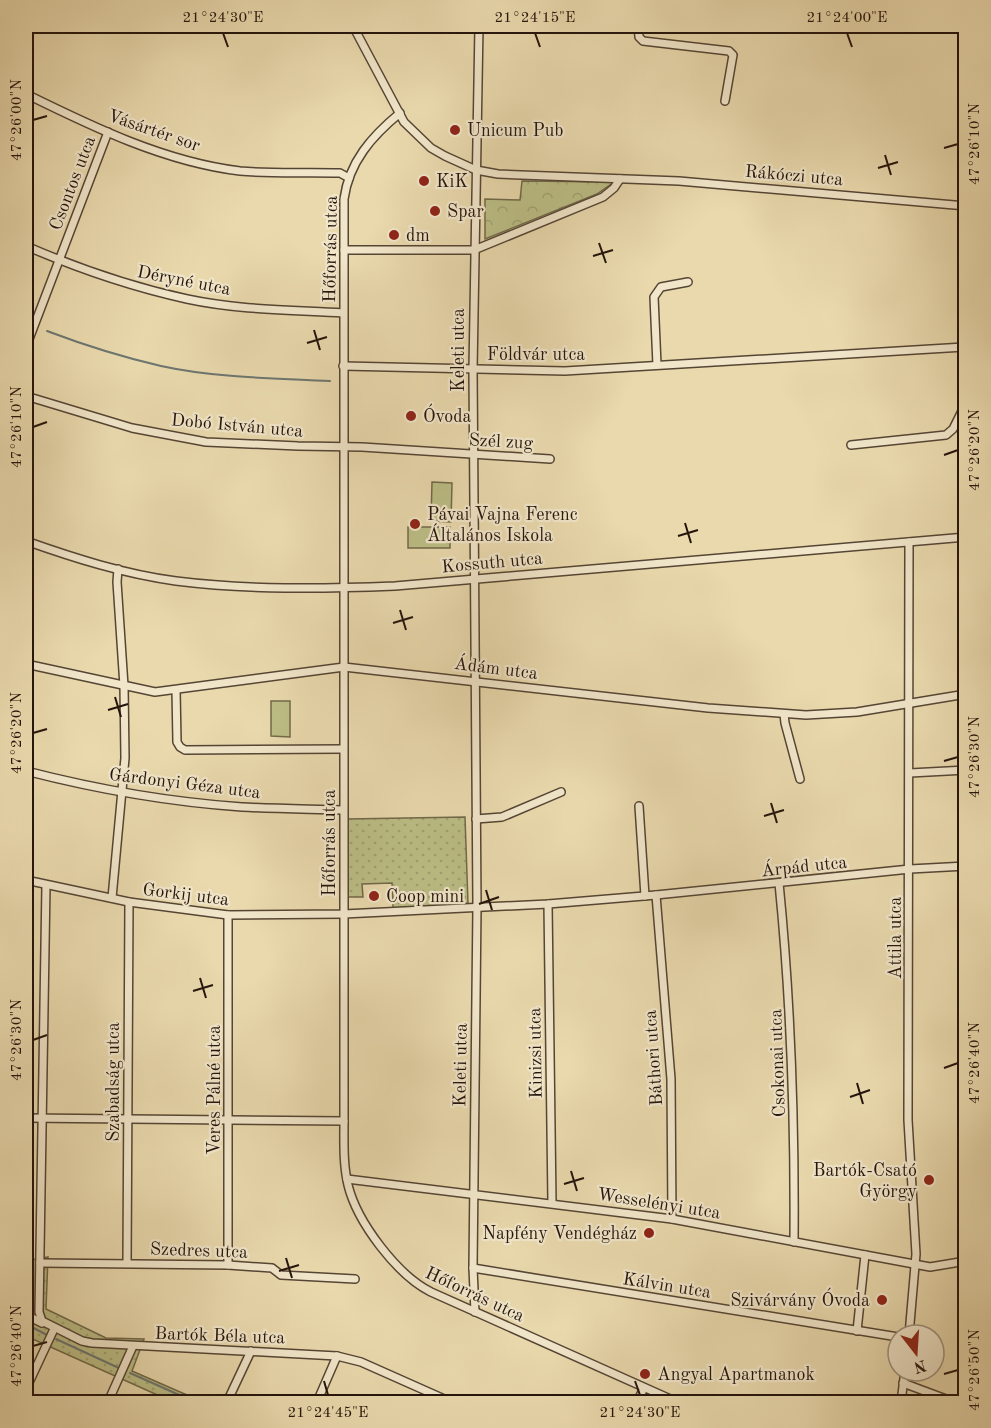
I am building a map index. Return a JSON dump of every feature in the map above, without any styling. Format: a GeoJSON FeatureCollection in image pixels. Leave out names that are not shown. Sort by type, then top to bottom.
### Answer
{"type":"FeatureCollection","features":[{"type":"Feature","properties":{"kind":"street","name":"Rákóczi utca"},"geometry":{"type":"LineString","coordinates":[[353,26],[404,122],[431,148],[476,170],[507,175],[742,186],[966,206]]}},
{"type":"Feature","properties":{"kind":"street","name":"Keleti utca"},"geometry":{"type":"LineString","coordinates":[[475,1312],[472,1268],[477,906],[472,370],[479,26]]}},
{"type":"Feature","properties":{"kind":"street"},"geometry":{"type":"LineString","coordinates":[[638,26],[639,38],[643,41],[729,51],[733,55],[725,101]]}},
{"type":"Feature","properties":{"kind":"street","name":"Vásártér sor"},"geometry":{"type":"LineString","coordinates":[[26,94],[108,132],[175,157],[240,171],[340,173],[349,178]]}},
{"type":"Feature","properties":{"kind":"street","name":"Hőforrás utca"},"geometry":{"type":"LineString","coordinates":[[400,113],[356,160],[344,199],[343,810],[346,1179],[358,1211],[400,1270],[422,1288],[677,1402]]}},
{"type":"Feature","properties":{"kind":"street","name":"Csontos utca"},"geometry":{"type":"LineString","coordinates":[[26,347],[108,132]]}},
{"type":"Feature","properties":{"kind":"street"},"geometry":{"type":"LineString","coordinates":[[344,250],[474,250],[603,197],[621,179]]}},
{"type":"Feature","properties":{"kind":"street","name":"Déryné utca"},"geometry":{"type":"LineString","coordinates":[[26,246],[58,260],[128,284],[189,299],[260,308],[344,313]]}},
{"type":"Feature","properties":{"kind":"street"},"geometry":{"type":"LineString","coordinates":[[657,365],[654,297],[661,287],[688,282]]}},
{"type":"Feature","properties":{"kind":"street"},"geometry":{"type":"LineString","coordinates":[[966,337],[963,365],[966,383]]}},
{"type":"Feature","properties":{"kind":"street","name":"Földvár utca"},"geometry":{"type":"LineString","coordinates":[[343,366],[565,371],[964,347]]}},
{"type":"Feature","properties":{"kind":"street","name":"Dobó István utca"},"geometry":{"type":"LineString","coordinates":[[26,396],[132,428],[182,438],[344,447]]}},
{"type":"Feature","properties":{"kind":"street"},"geometry":{"type":"LineString","coordinates":[[851,445],[946,435],[953,429],[966,403]]}},
{"type":"Feature","properties":{"kind":"street","name":"Szél zug"},"geometry":{"type":"LineString","coordinates":[[344,447],[550,459]]}},
{"type":"Feature","properties":{"kind":"street","name":"Kossuth utca"},"geometry":{"type":"LineString","coordinates":[[26,541],[89,563],[174,581],[235,587],[344,588],[395,586],[966,537]]}},
{"type":"Feature","properties":{"kind":"street","name":"Attila utca"},"geometry":{"type":"LineString","coordinates":[[909,542],[909,1120],[915,1265],[910,1323]]}},
{"type":"Feature","properties":{"kind":"street"},"geometry":{"type":"LineString","coordinates":[[112,898],[125,758],[118,569]]}},
{"type":"Feature","properties":{"kind":"street","name":"Ádám utca"},"geometry":{"type":"LineString","coordinates":[[26,664],[155,692],[344,667],[718,709],[806,715],[857,712],[966,694]]}},
{"type":"Feature","properties":{"kind":"street"},"geometry":{"type":"LineString","coordinates":[[176,690],[177,742],[185,750],[343,749]]}},
{"type":"Feature","properties":{"kind":"street"},"geometry":{"type":"LineString","coordinates":[[784,714],[784,723],[800,780]]}},
{"type":"Feature","properties":{"kind":"street"},"geometry":{"type":"LineString","coordinates":[[910,772],[966,770]]}},
{"type":"Feature","properties":{"kind":"street","name":"Gárdonyi Géza utca"},"geometry":{"type":"LineString","coordinates":[[26,771],[87,786],[242,807],[343,810]]}},
{"type":"Feature","properties":{"kind":"street"},"geometry":{"type":"LineString","coordinates":[[476,819],[502,817],[561,792]]}},
{"type":"Feature","properties":{"kind":"street"},"geometry":{"type":"LineString","coordinates":[[639,806],[645,896]]}},
{"type":"Feature","properties":{"kind":"street","name":"Árpád utca"},"geometry":{"type":"LineString","coordinates":[[344,914],[548,904],[910,869],[966,866]]}},
{"type":"Feature","properties":{"kind":"street","name":"Gorkij utca"},"geometry":{"type":"LineString","coordinates":[[26,880],[129,902],[228,915],[344,914]]}},
{"type":"Feature","properties":{"kind":"street","name":"Csokonai utca"},"geometry":{"type":"LineString","coordinates":[[780,883],[788,968],[792,1052],[794,1242]]}},
{"type":"Feature","properties":{"kind":"street"},"geometry":{"type":"LineString","coordinates":[[44,1324],[39,1312],[46,885]]}},
{"type":"Feature","properties":{"kind":"street","name":"Báthori utca"},"geometry":{"type":"LineString","coordinates":[[656,895],[671,1079],[672,1219]]}},
{"type":"Feature","properties":{"kind":"street","name":"Szabadság utca"},"geometry":{"type":"LineString","coordinates":[[127,1263],[129,902]]}},
{"type":"Feature","properties":{"kind":"street","name":"Kinizsi utca"},"geometry":{"type":"LineString","coordinates":[[548,904],[552,1203]]}},
{"type":"Feature","properties":{"kind":"street","name":"Veres Pálné utca"},"geometry":{"type":"LineString","coordinates":[[228,915],[228,1265]]}},
{"type":"Feature","properties":{"kind":"street"},"geometry":{"type":"LineString","coordinates":[[26,1118],[344,1121]]}},
{"type":"Feature","properties":{"kind":"street","name":"Wesselényi utca"},"geometry":{"type":"LineString","coordinates":[[346,1179],[672,1219],[930,1267],[966,1260]]}},
{"type":"Feature","properties":{"kind":"street"},"geometry":{"type":"LineString","coordinates":[[857,1331],[865,1255]]}},
{"type":"Feature","properties":{"kind":"street","name":"Szedres utca"},"geometry":{"type":"LineString","coordinates":[[40,1263],[228,1265],[272,1269],[281,1275],[355,1278]]}},
{"type":"Feature","properties":{"kind":"street","name":"Kálvin utca"},"geometry":{"type":"LineString","coordinates":[[472,1268],[886,1335]]}},
{"type":"Feature","properties":{"kind":"street","name":"Bartók Béla utca"},"geometry":{"type":"LineString","coordinates":[[26,1315],[82,1341],[133,1346],[337,1356],[361,1362],[451,1402]]}},
{"type":"Feature","properties":{"kind":"street"},"geometry":{"type":"LineString","coordinates":[[26,1389],[54,1329]]}},
{"type":"Feature","properties":{"kind":"street"},"geometry":{"type":"LineString","coordinates":[[108,1402],[133,1346]]}},
{"type":"Feature","properties":{"kind":"street"},"geometry":{"type":"LineString","coordinates":[[227,1402],[250,1351]]}},
{"type":"Feature","properties":{"kind":"street"},"geometry":{"type":"LineString","coordinates":[[317,1402],[337,1356]]}},
{"type":"Feature","properties":{"kind":"street"},"geometry":{"type":"LineString","coordinates":[[902,1402],[903,1383],[954,1402]]}},
{"type":"Feature","properties":{"kind":"street"},"geometry":{"type":"LineString","coordinates":[[637,1402],[644,1388]]}},
{"type":"Feature","properties":{"kind":"street"},"geometry":{"type":"LineString","coordinates":[[425,1402],[429,1393]]}},
{"type":"Feature","properties":{"kind":"green space"},"geometry":{"type":"Polygon","coordinates":[[[522,181],[614,182],[597,194],[485,239],[485,199],[520,200],[522,181]]]}},
{"type":"Feature","properties":{"kind":"green space"},"geometry":{"type":"Polygon","coordinates":[[[432,482],[452,483],[451,522],[431,521],[432,482]]]}},
{"type":"Feature","properties":{"kind":"green space"},"geometry":{"type":"Polygon","coordinates":[[[408,527],[450,527],[450,548],[408,548],[408,527]]]}},
{"type":"Feature","properties":{"kind":"green space"},"geometry":{"type":"Polygon","coordinates":[[[271,701],[290,701],[290,737],[271,736],[271,701]]]}},
{"type":"Feature","properties":{"kind":"green space"},"geometry":{"type":"Polygon","coordinates":[[[465,817],[468,903],[393,908],[392,883],[362,884],[363,897],[348,897],[347,819],[465,817]]]}},
{"type":"Feature","properties":{"kind":"green space"},"geometry":{"type":"Polygon","coordinates":[[[48,1257],[46,1309],[106,1338],[144,1339],[132,1371],[203,1402],[173,1402],[26,1336],[26,1261],[48,1257]]]}},
{"type":"Feature","properties":{"kind":"waterway"},"geometry":{"type":"LineString","coordinates":[[47,331],[118,355],[182,370],[245,377],[330,381]]}},
{"type":"Feature","properties":{"kind":"waterway"},"geometry":{"type":"LineString","coordinates":[[26,1324],[47,1335]]}},
{"type":"Feature","properties":{"kind":"waterway"},"geometry":{"type":"LineString","coordinates":[[56,1339],[121,1369]]}},
{"type":"Feature","properties":{"kind":"waterway"},"geometry":{"type":"LineString","coordinates":[[130,1373],[195,1402]]}},
{"type":"Feature","properties":{"kind":"place","name":"Unicum Pub"},"geometry":{"type":"Point","coordinates":[455,130]}},
{"type":"Feature","properties":{"kind":"place","name":"KiK"},"geometry":{"type":"Point","coordinates":[424,181]}},
{"type":"Feature","properties":{"kind":"place","name":"Spar"},"geometry":{"type":"Point","coordinates":[435,211]}},
{"type":"Feature","properties":{"kind":"place","name":"dm"},"geometry":{"type":"Point","coordinates":[394,235]}},
{"type":"Feature","properties":{"kind":"place","name":"Óvoda"},"geometry":{"type":"Point","coordinates":[411,416]}},
{"type":"Feature","properties":{"kind":"place","name":"Pávai Vajna Ferenc Általános Iskola"},"geometry":{"type":"Point","coordinates":[415,524]}},
{"type":"Feature","properties":{"kind":"place","name":"Coop mini"},"geometry":{"type":"Point","coordinates":[374,896]}},
{"type":"Feature","properties":{"kind":"place","name":"Bartók-Csató György"},"geometry":{"type":"Point","coordinates":[929,1180]}},
{"type":"Feature","properties":{"kind":"place","name":"Napfény Vendégház"},"geometry":{"type":"Point","coordinates":[649,1233]}},
{"type":"Feature","properties":{"kind":"place","name":"Szivárvány Óvoda"},"geometry":{"type":"Point","coordinates":[882,1300]}},
{"type":"Feature","properties":{"kind":"place","name":"Angyal Apartmanok"},"geometry":{"type":"Point","coordinates":[645,1374]}}]}
